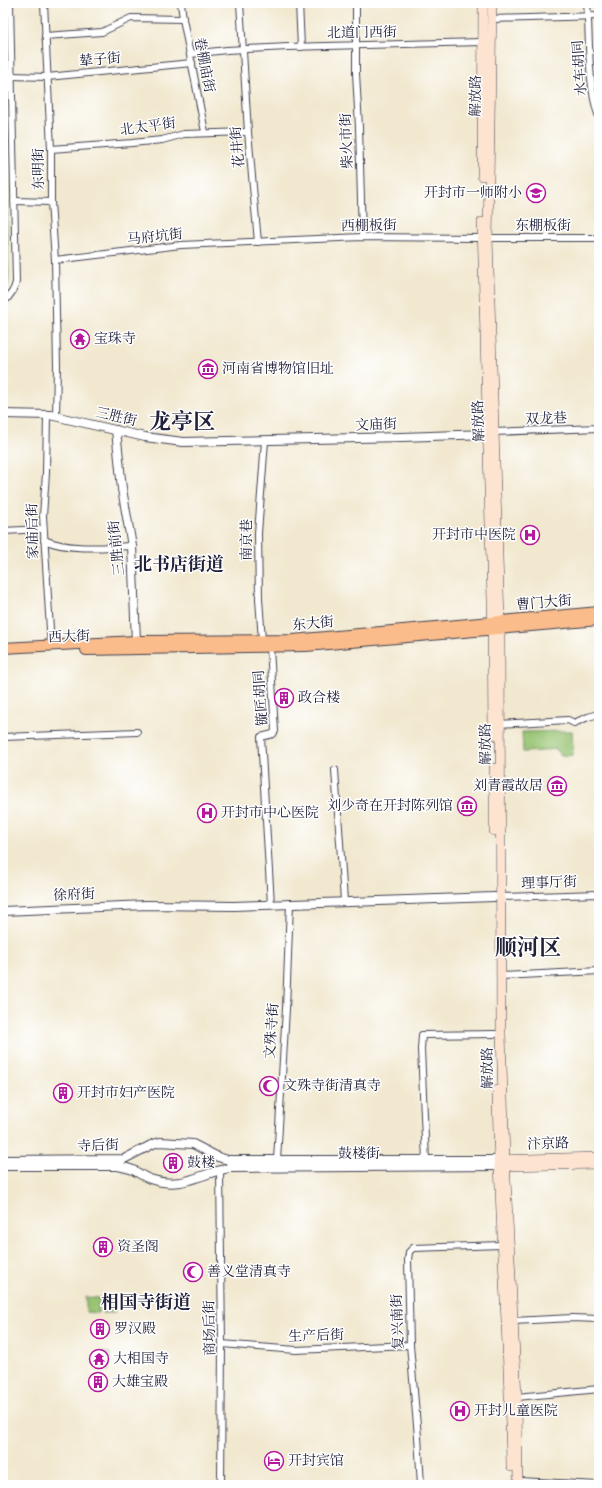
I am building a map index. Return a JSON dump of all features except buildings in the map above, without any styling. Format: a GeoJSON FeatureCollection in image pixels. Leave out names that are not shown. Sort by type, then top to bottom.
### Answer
{"type":"FeatureCollection","features":[{"type":"Feature","properties":{"kind":"main road","name":"解放路"},"geometry":{"type":"LineString","coordinates":[[483,3],[484,238],[499,724],[495,1034],[501,1163],[513,1320],[517,1397],[516,1484]]}},
{"type":"Feature","properties":{"kind":"main road","name":"解放路"},"geometry":{"type":"LineString","coordinates":[[484,238],[492,3]]}},
{"type":"Feature","properties":{"kind":"main road","name":"曹门大街"},"geometry":{"type":"LineString","coordinates":[[496,625],[599,612]]}},
{"type":"Feature","properties":{"kind":"main road","name":"曹门大街"},"geometry":{"type":"LineString","coordinates":[[496,625],[599,620]]}},
{"type":"Feature","properties":{"kind":"main road","name":"解放路"},"geometry":{"type":"LineString","coordinates":[[496,625],[497,897],[501,976],[502,1245],[516,1484]]}},
{"type":"Feature","properties":{"kind":"main road","name":"东大街"},"geometry":{"type":"LineString","coordinates":[[136,645],[266,644],[306,646],[496,625]]}},
{"type":"Feature","properties":{"kind":"main road","name":"西大街"},"geometry":{"type":"LineString","coordinates":[[3,648],[136,645]]}},
{"type":"Feature","properties":{"kind":"main road","name":"西大街"},"geometry":{"type":"LineString","coordinates":[[3,654],[136,645]]}},
{"type":"Feature","properties":{"kind":"main road","name":"汴京路"},"geometry":{"type":"LineString","coordinates":[[501,1163],[599,1157]]}},
{"type":"Feature","properties":{"kind":"main road","name":"汴京路"},"geometry":{"type":"LineString","coordinates":[[501,1163],[599,1164]]}},
{"type":"Feature","properties":{"kind":"street"},"geometry":{"type":"LineString","coordinates":[[3,303],[15,287],[16,282],[10,3]]}},
{"type":"Feature","properties":{"kind":"street","name":"东明街"},"geometry":{"type":"LineString","coordinates":[[44,3],[51,149],[51,202],[55,260],[57,366],[56,416]]}},
{"type":"Feature","properties":{"kind":"street","name":"卷棚庙街"},"geometry":{"type":"LineString","coordinates":[[181,3],[205,132]]}},
{"type":"Feature","properties":{"kind":"street","name":"花井街"},"geometry":{"type":"LineString","coordinates":[[240,3],[248,132],[258,242]]}},
{"type":"Feature","properties":{"kind":"street"},"geometry":{"type":"LineString","coordinates":[[299,3],[301,47]]}},
{"type":"Feature","properties":{"kind":"street","name":"柴火市街"},"geometry":{"type":"LineString","coordinates":[[356,3],[355,45],[362,237]]}},
{"type":"Feature","properties":{"kind":"street","name":"水车胡同"},"geometry":{"type":"LineString","coordinates":[[587,3],[592,81],[595,104],[599,117]]}},
{"type":"Feature","properties":{"kind":"street"},"geometry":{"type":"LineString","coordinates":[[492,20],[599,16]]}},
{"type":"Feature","properties":{"kind":"street"},"geometry":{"type":"LineString","coordinates":[[45,36],[102,32],[131,18],[183,18]]}},
{"type":"Feature","properties":{"kind":"street","name":"北道门西街"},"geometry":{"type":"LineString","coordinates":[[190,54],[301,47],[482,42]]}},
{"type":"Feature","properties":{"kind":"street","name":"辇子街"},"geometry":{"type":"LineString","coordinates":[[11,76],[48,77],[192,63]]}},
{"type":"Feature","properties":{"kind":"street","name":"北太平街"},"geometry":{"type":"LineString","coordinates":[[51,149],[162,140],[184,134],[205,132],[248,132]]}},
{"type":"Feature","properties":{"kind":"street"},"geometry":{"type":"LineString","coordinates":[[14,201],[51,202]]}},
{"type":"Feature","properties":{"kind":"street","name":"西棚板街"},"geometry":{"type":"LineString","coordinates":[[258,242],[362,237],[484,238]]}},
{"type":"Feature","properties":{"kind":"street","name":"东棚板街"},"geometry":{"type":"LineString","coordinates":[[484,238],[599,238]]}},
{"type":"Feature","properties":{"kind":"street","name":"马府坑街"},"geometry":{"type":"LineString","coordinates":[[55,260],[181,245],[258,242]]}},
{"type":"Feature","properties":{"kind":"street","name":"三胜街"},"geometry":{"type":"LineString","coordinates":[[3,414],[56,416],[156,439],[183,442],[265,441]]}},
{"type":"Feature","properties":{"kind":"street","name":"家庙后街"},"geometry":{"type":"LineString","coordinates":[[47,415],[43,529],[51,646]]}},
{"type":"Feature","properties":{"kind":"street","name":"双龙巷"},"geometry":{"type":"LineString","coordinates":[[490,433],[599,428]]}},
{"type":"Feature","properties":{"kind":"street","name":"三胜前街"},"geometry":{"type":"LineString","coordinates":[[116,430],[121,482],[132,546],[136,645]]}},
{"type":"Feature","properties":{"kind":"street","name":"文庙街"},"geometry":{"type":"LineString","coordinates":[[265,441],[490,433]]}},
{"type":"Feature","properties":{"kind":"street","name":"南京巷"},"geometry":{"type":"LineString","coordinates":[[265,441],[258,533],[259,599],[266,644]]}},
{"type":"Feature","properties":{"kind":"street"},"geometry":{"type":"LineString","coordinates":[[3,531],[43,529]]}},
{"type":"Feature","properties":{"kind":"street"},"geometry":{"type":"LineString","coordinates":[[44,540],[52,544],[71,546],[132,546]]}},
{"type":"Feature","properties":{"kind":"street","name":"镟匠胡同"},"geometry":{"type":"LineString","coordinates":[[266,644],[275,731],[273,734],[261,737],[271,904]]}},
{"type":"Feature","properties":{"kind":"street"},"geometry":{"type":"LineString","coordinates":[[499,724],[568,720],[574,723],[599,714]]}},
{"type":"Feature","properties":{"kind":"street"},"geometry":{"type":"LineString","coordinates":[[3,737],[137,732]]}},
{"type":"Feature","properties":{"kind":"street"},"geometry":{"type":"LineString","coordinates":[[335,770],[344,901]]}},
{"type":"Feature","properties":{"kind":"street","name":"理事厅街"},"geometry":{"type":"LineString","coordinates":[[497,897],[599,894]]}},
{"type":"Feature","properties":{"kind":"street","name":"徐府街"},"geometry":{"type":"LineString","coordinates":[[3,911],[147,905],[234,906],[344,901],[497,897]]}},
{"type":"Feature","properties":{"kind":"street","name":"文殊寺街"},"geometry":{"type":"LineString","coordinates":[[277,1160],[286,1009],[290,904]]}},
{"type":"Feature","properties":{"kind":"street"},"geometry":{"type":"LineString","coordinates":[[501,976],[599,972]]}},
{"type":"Feature","properties":{"kind":"street"},"geometry":{"type":"LineString","coordinates":[[426,1161],[422,1035],[495,1034]]}},
{"type":"Feature","properties":{"kind":"street","name":"寺后街"},"geometry":{"type":"LineString","coordinates":[[3,1160],[118,1159],[128,1157],[160,1142],[193,1144],[218,1157],[234,1160]]}},
{"type":"Feature","properties":{"kind":"street","name":"鼓楼街"},"geometry":{"type":"LineString","coordinates":[[234,1160],[501,1163]]}},
{"type":"Feature","properties":{"kind":"street","name":"鼓楼街"},"geometry":{"type":"LineString","coordinates":[[220,1170],[228,1168],[501,1163]]}},
{"type":"Feature","properties":{"kind":"street","name":"寺后街"},"geometry":{"type":"LineString","coordinates":[[3,1166],[118,1166],[134,1171],[148,1179],[161,1182],[192,1180],[220,1170]]}},
{"type":"Feature","properties":{"kind":"street","name":"商场后街"},"geometry":{"type":"LineString","coordinates":[[220,1170],[222,1344],[221,1485]]}},
{"type":"Feature","properties":{"kind":"street","name":"复兴南街"},"geometry":{"type":"LineString","coordinates":[[421,1485],[410,1344],[409,1252],[413,1248],[502,1245]]}},
{"type":"Feature","properties":{"kind":"street"},"geometry":{"type":"LineString","coordinates":[[513,1320],[572,1318],[599,1319]]}},
{"type":"Feature","properties":{"kind":"street","name":"生产后街"},"geometry":{"type":"LineString","coordinates":[[222,1344],[296,1350],[410,1344]]}},
{"type":"Feature","properties":{"kind":"street"},"geometry":{"type":"LineString","coordinates":[[517,1397],[599,1389]]}},
{"type":"Feature","properties":{"kind":"street"},"geometry":{"type":"LineString","coordinates":[[516,1484],[599,1485]]}},
{"type":"Feature","properties":{"kind":"green space"},"geometry":{"type":"Polygon","coordinates":[[[3,3],[9,280],[7,291],[3,298],[3,3]]]}},
{"type":"Feature","properties":{"kind":"green space"},"geometry":{"type":"Polygon","coordinates":[[[572,731],[573,755],[566,756],[559,754],[557,749],[523,752],[522,732],[572,731]]]}},
{"type":"Feature","properties":{"kind":"green space"},"geometry":{"type":"Polygon","coordinates":[[[86,1297],[99,1298],[98,1313],[86,1312],[86,1297]]]}},
{"type":"Feature","properties":{"kind":"green space"},"geometry":{"type":"Polygon","coordinates":[[[102,1298],[115,1298],[114,1313],[102,1313],[102,1298]]]}},
{"type":"Feature","properties":{"kind":"green space"},"geometry":{"type":"Polygon","coordinates":[[[101,1352],[110,1353],[109,1371],[100,1370],[101,1352]]]}},
{"type":"Feature","properties":{"kind":"place","name":"开封市一师附小"},"geometry":{"type":"Point","coordinates":[536,193]}},
{"type":"Feature","properties":{"kind":"place","name":"宝珠寺"},"geometry":{"type":"Point","coordinates":[80,339]}},
{"type":"Feature","properties":{"kind":"place","name":"河南省博物馆旧址"},"geometry":{"type":"Point","coordinates":[208,369]}},
{"type":"Feature","properties":{"kind":"place","name":"开封市中医院"},"geometry":{"type":"Point","coordinates":[530,535]}},
{"type":"Feature","properties":{"kind":"place","name":"政合楼"},"geometry":{"type":"Point","coordinates":[284,698]}},
{"type":"Feature","properties":{"kind":"place","name":"刘青霞故居"},"geometry":{"type":"Point","coordinates":[557,786]}},
{"type":"Feature","properties":{"kind":"place","name":"刘少奇在开封陈列馆"},"geometry":{"type":"Point","coordinates":[467,806]}},
{"type":"Feature","properties":{"kind":"place","name":"开封市中心医院"},"geometry":{"type":"Point","coordinates":[207,813]}},
{"type":"Feature","properties":{"kind":"place","name":"文殊寺街清真寺"},"geometry":{"type":"Point","coordinates":[269,1086]}},
{"type":"Feature","properties":{"kind":"place","name":"开封市妇产医院"},"geometry":{"type":"Point","coordinates":[63,1093]}},
{"type":"Feature","properties":{"kind":"place","name":"鼓楼"},"geometry":{"type":"Point","coordinates":[173,1163]}},
{"type":"Feature","properties":{"kind":"place","name":"资圣阁"},"geometry":{"type":"Point","coordinates":[103,1247]}},
{"type":"Feature","properties":{"kind":"place","name":"善义堂清真寺"},"geometry":{"type":"Point","coordinates":[193,1272]}},
{"type":"Feature","properties":{"kind":"place","name":"罗汉殿"},"geometry":{"type":"Point","coordinates":[100,1329]}},
{"type":"Feature","properties":{"kind":"place","name":"大相国寺"},"geometry":{"type":"Point","coordinates":[99,1359]}},
{"type":"Feature","properties":{"kind":"place","name":"大雄宝殿"},"geometry":{"type":"Point","coordinates":[98,1382]}},
{"type":"Feature","properties":{"kind":"place","name":"开封儿童医院"},"geometry":{"type":"Point","coordinates":[460,1411]}},
{"type":"Feature","properties":{"kind":"place","name":"开封宾馆"},"geometry":{"type":"Point","coordinates":[274,1461]}},
{"type":"Feature","properties":{"kind":"district","name":"龙亭区"},"geometry":{"type":"Point","coordinates":[182,423]}},
{"type":"Feature","properties":{"kind":"district","name":"北书店街道"},"geometry":{"type":"Point","coordinates":[179,565]}},
{"type":"Feature","properties":{"kind":"district","name":"顺河区"},"geometry":{"type":"Point","coordinates":[528,949]}},
{"type":"Feature","properties":{"kind":"district","name":"相国寺街道"},"geometry":{"type":"Point","coordinates":[146,1303]}}]}
